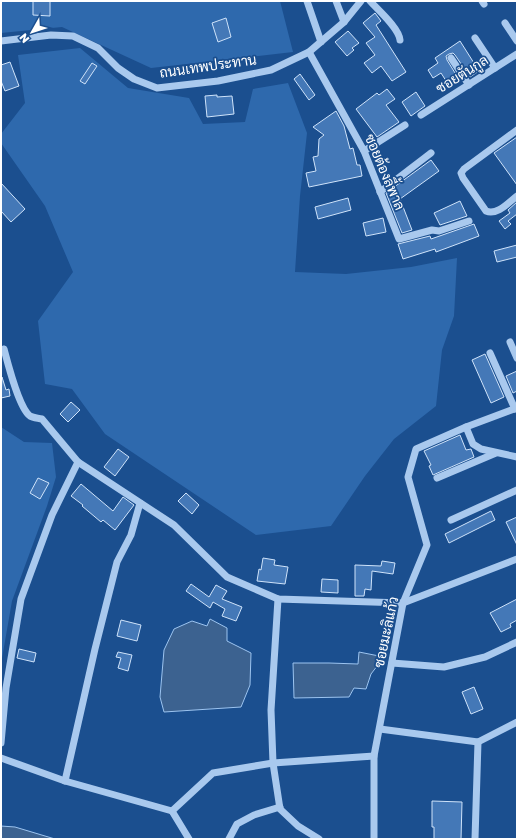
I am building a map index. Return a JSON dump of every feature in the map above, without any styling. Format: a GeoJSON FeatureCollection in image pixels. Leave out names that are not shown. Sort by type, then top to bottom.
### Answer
{"type":"FeatureCollection","features":[{"type":"Feature","properties":{"kind":"street"},"geometry":{"type":"LineString","coordinates":[[307,1],[321,42]]}},
{"type":"Feature","properties":{"kind":"street"},"geometry":{"type":"LineString","coordinates":[[336,1],[344,22]]}},
{"type":"Feature","properties":{"kind":"street","name":"ถนนเทพประทาน"},"geometry":{"type":"LineString","coordinates":[[1,41],[51,35],[73,36],[98,48],[118,68],[134,79],[157,88],[218,81],[271,70],[309,52],[344,22],[361,1]]}},
{"type":"Feature","properties":{"kind":"street"},"geometry":{"type":"LineString","coordinates":[[370,1],[396,30],[400,40]]}},
{"type":"Feature","properties":{"kind":"street"},"geometry":{"type":"LineString","coordinates":[[505,22],[517,41]]}},
{"type":"Feature","properties":{"kind":"street"},"geometry":{"type":"LineString","coordinates":[[475,38],[495,68]]}},
{"type":"Feature","properties":{"kind":"street","name":"ซอยต้องลี้พาล"},"geometry":{"type":"LineString","coordinates":[[309,52],[364,151],[399,239],[432,230],[439,230],[469,221]]}},
{"type":"Feature","properties":{"kind":"street","name":"ซอยตันกูล"},"geometry":{"type":"LineString","coordinates":[[421,115],[517,54]]}},
{"type":"Feature","properties":{"kind":"street"},"geometry":{"type":"LineString","coordinates":[[451,58],[469,85]]}},
{"type":"Feature","properties":{"kind":"street"},"geometry":{"type":"LineString","coordinates":[[364,151],[405,125]]}},
{"type":"Feature","properties":{"kind":"street"},"geometry":{"type":"LineString","coordinates":[[517,130],[464,169],[461,173],[486,211],[491,213],[497,211],[517,196]]}},
{"type":"Feature","properties":{"kind":"street"},"geometry":{"type":"LineString","coordinates":[[380,192],[431,153]]}},
{"type":"Feature","properties":{"kind":"street"},"geometry":{"type":"LineString","coordinates":[[510,342],[517,358]]}},
{"type":"Feature","properties":{"kind":"street"},"geometry":{"type":"LineString","coordinates":[[4,349],[18,395],[25,411],[31,417],[42,419],[78,462],[174,525],[227,577],[278,599],[403,603],[517,559]]}},
{"type":"Feature","properties":{"kind":"street"},"geometry":{"type":"LineString","coordinates":[[490,353],[516,409]]}},
{"type":"Feature","properties":{"kind":"street","name":"ซอยมะลิแก้ว"},"geometry":{"type":"LineString","coordinates":[[374,839],[374,756],[403,603],[427,545],[408,477],[416,449],[466,427],[516,409]]}},
{"type":"Feature","properties":{"kind":"street"},"geometry":{"type":"LineString","coordinates":[[466,427],[473,444],[481,449],[517,457]]}},
{"type":"Feature","properties":{"kind":"street"},"geometry":{"type":"LineString","coordinates":[[437,478],[496,453]]}},
{"type":"Feature","properties":{"kind":"street"},"geometry":{"type":"LineString","coordinates":[[1,743],[6,688],[21,599],[52,515],[78,462]]}},
{"type":"Feature","properties":{"kind":"street"},"geometry":{"type":"LineString","coordinates":[[451,520],[517,490]]}},
{"type":"Feature","properties":{"kind":"street"},"geometry":{"type":"LineString","coordinates":[[65,781],[95,649],[117,562],[131,535],[140,503]]}},
{"type":"Feature","properties":{"kind":"street"},"geometry":{"type":"LineString","coordinates":[[278,599],[271,710],[273,763],[280,809],[298,826],[319,839]]}},
{"type":"Feature","properties":{"kind":"street"},"geometry":{"type":"LineString","coordinates":[[392,663],[444,666],[484,657],[517,642]]}},
{"type":"Feature","properties":{"kind":"street"},"geometry":{"type":"LineString","coordinates":[[380,729],[478,742],[517,722]]}},
{"type":"Feature","properties":{"kind":"street"},"geometry":{"type":"LineString","coordinates":[[475,839],[478,742]]}},
{"type":"Feature","properties":{"kind":"street"},"geometry":{"type":"LineString","coordinates":[[172,811],[213,772],[273,763],[374,756]]}},
{"type":"Feature","properties":{"kind":"street"},"geometry":{"type":"LineString","coordinates":[[1,758],[65,781],[172,811],[189,839]]}},
{"type":"Feature","properties":{"kind":"street"},"geometry":{"type":"LineString","coordinates":[[229,839],[238,824],[254,815],[280,807]]}},
{"type":"Feature","properties":{"kind":"shaded area"},"geometry":{"type":"Polygon","coordinates":[[[1,1],[280,1],[293,52],[151,68],[62,27],[1,33],[1,1]]]}},
{"type":"Feature","properties":{"kind":"shaded area"},"geometry":{"type":"Polygon","coordinates":[[[80,48],[128,88],[189,98],[203,124],[245,122],[253,89],[288,83],[307,133],[300,196],[295,272],[346,274],[411,267],[457,258],[454,316],[442,350],[436,406],[394,439],[365,476],[331,526],[256,535],[105,434],[72,389],[45,384],[38,321],[73,272],[45,206],[1,143],[1,134],[25,103],[18,55],[80,48]]]}},
{"type":"Feature","properties":{"kind":"shaded area"},"geometry":{"type":"Polygon","coordinates":[[[1,427],[24,442],[52,443],[56,477],[47,506],[12,601],[1,664],[1,427]]]}},
{"type":"Feature","properties":{"kind":"shaded area"},"geometry":{"type":"Polygon","coordinates":[[[210,619],[227,628],[227,641],[251,653],[250,685],[241,707],[164,712],[160,697],[164,650],[174,629],[192,621],[207,626],[210,619]]]}},
{"type":"Feature","properties":{"kind":"shaded area"},"geometry":{"type":"Polygon","coordinates":[[[359,652],[384,657],[371,674],[366,689],[354,688],[349,697],[294,698],[293,663],[358,664],[359,652]]]}},
{"type":"Feature","properties":{"kind":"shaded area"},"geometry":{"type":"Polygon","coordinates":[[[1,826],[15,827],[55,839],[1,839],[1,826]]]}},
{"type":"Feature","properties":{"kind":"building"},"geometry":{"type":"Polygon","coordinates":[[[33,1],[50,1],[50,16],[33,15],[33,1]]]}},
{"type":"Feature","properties":{"kind":"building"},"geometry":{"type":"Polygon","coordinates":[[[375,13],[381,21],[376,25],[406,72],[392,81],[381,66],[372,73],[364,63],[375,55],[366,43],[375,37],[363,23],[375,13]]]}},
{"type":"Feature","properties":{"kind":"building"},"geometry":{"type":"Polygon","coordinates":[[[226,18],[231,37],[218,42],[212,23],[226,18]]]}},
{"type":"Feature","properties":{"kind":"building"},"geometry":{"type":"Polygon","coordinates":[[[348,31],[359,43],[352,48],[354,50],[347,56],[335,42],[348,31]]]}},
{"type":"Feature","properties":{"kind":"building"},"geometry":{"type":"Polygon","coordinates":[[[460,41],[479,71],[470,77],[455,55],[453,53],[449,54],[446,56],[447,60],[460,81],[450,87],[441,73],[433,78],[428,70],[438,63],[435,58],[460,41]]]}},
{"type":"Feature","properties":{"kind":"building"},"geometry":{"type":"Polygon","coordinates":[[[10,62],[19,86],[5,91],[1,81],[1,65],[10,62]]]}},
{"type":"Feature","properties":{"kind":"building"},"geometry":{"type":"Polygon","coordinates":[[[92,63],[97,66],[85,84],[80,81],[92,63]]]}},
{"type":"Feature","properties":{"kind":"building"},"geometry":{"type":"Polygon","coordinates":[[[300,74],[315,95],[309,100],[294,79],[300,74]]]}},
{"type":"Feature","properties":{"kind":"building"},"geometry":{"type":"Polygon","coordinates":[[[387,89],[395,99],[386,105],[399,122],[377,137],[356,109],[377,93],[379,95],[387,89]]]}},
{"type":"Feature","properties":{"kind":"building"},"geometry":{"type":"Polygon","coordinates":[[[416,92],[425,106],[411,116],[402,102],[416,92]]]}},
{"type":"Feature","properties":{"kind":"building"},"geometry":{"type":"Polygon","coordinates":[[[217,95],[217,97],[232,96],[234,114],[207,117],[205,96],[217,95]]]}},
{"type":"Feature","properties":{"kind":"building"},"geometry":{"type":"Polygon","coordinates":[[[336,111],[344,126],[350,149],[353,148],[357,165],[360,165],[362,176],[309,187],[306,173],[316,171],[313,157],[318,156],[319,139],[324,135],[313,127],[336,111]]]}},
{"type":"Feature","properties":{"kind":"building"},"geometry":{"type":"Polygon","coordinates":[[[517,137],[517,185],[494,153],[517,137]]]}},
{"type":"Feature","properties":{"kind":"building"},"geometry":{"type":"Polygon","coordinates":[[[431,160],[439,171],[400,199],[412,230],[402,233],[386,193],[431,160]]]}},
{"type":"Feature","properties":{"kind":"building"},"geometry":{"type":"Polygon","coordinates":[[[1,183],[25,209],[11,222],[1,211],[1,183]]]}},
{"type":"Feature","properties":{"kind":"building"},"geometry":{"type":"Polygon","coordinates":[[[348,198],[351,210],[318,219],[315,207],[348,198]]]}},
{"type":"Feature","properties":{"kind":"building"},"geometry":{"type":"Polygon","coordinates":[[[460,201],[467,216],[440,225],[434,213],[460,201]]]}},
{"type":"Feature","properties":{"kind":"building"},"geometry":{"type":"Polygon","coordinates":[[[517,202],[517,214],[508,221],[511,224],[505,229],[499,221],[510,213],[508,210],[517,202]]]}},
{"type":"Feature","properties":{"kind":"building"},"geometry":{"type":"Polygon","coordinates":[[[383,218],[386,232],[366,236],[363,223],[383,218]]]}},
{"type":"Feature","properties":{"kind":"building"},"geometry":{"type":"Polygon","coordinates":[[[474,224],[479,236],[436,252],[435,249],[403,259],[398,244],[430,236],[431,239],[474,224]]]}},
{"type":"Feature","properties":{"kind":"building"},"geometry":{"type":"Polygon","coordinates":[[[517,245],[517,257],[497,262],[494,251],[517,245]]]}},
{"type":"Feature","properties":{"kind":"building"},"geometry":{"type":"Polygon","coordinates":[[[485,354],[504,397],[491,403],[472,360],[485,354]]]}},
{"type":"Feature","properties":{"kind":"building"},"geometry":{"type":"Polygon","coordinates":[[[517,371],[517,391],[513,393],[506,376],[517,371]]]}},
{"type":"Feature","properties":{"kind":"building"},"geometry":{"type":"Polygon","coordinates":[[[2,377],[6,390],[9,389],[10,396],[1,398],[2,377]]]}},
{"type":"Feature","properties":{"kind":"building"},"geometry":{"type":"Polygon","coordinates":[[[71,402],[80,410],[68,422],[60,414],[71,402]]]}},
{"type":"Feature","properties":{"kind":"building"},"geometry":{"type":"Polygon","coordinates":[[[460,435],[466,450],[471,449],[474,457],[433,475],[429,466],[431,465],[424,451],[460,435]]]}},
{"type":"Feature","properties":{"kind":"building"},"geometry":{"type":"Polygon","coordinates":[[[118,449],[129,457],[115,476],[104,467],[118,449]]]}},
{"type":"Feature","properties":{"kind":"building"},"geometry":{"type":"Polygon","coordinates":[[[38,478],[49,483],[40,499],[30,493],[38,478]]]}},
{"type":"Feature","properties":{"kind":"building"},"geometry":{"type":"Polygon","coordinates":[[[81,484],[113,511],[123,497],[134,505],[115,530],[103,520],[101,522],[71,496],[81,484]]]}},
{"type":"Feature","properties":{"kind":"building"},"geometry":{"type":"Polygon","coordinates":[[[186,493],[199,505],[192,514],[178,501],[186,493]]]}},
{"type":"Feature","properties":{"kind":"building"},"geometry":{"type":"Polygon","coordinates":[[[491,511],[495,520],[449,543],[445,534],[491,511]]]}},
{"type":"Feature","properties":{"kind":"building"},"geometry":{"type":"Polygon","coordinates":[[[517,517],[517,545],[506,522],[517,517]]]}},
{"type":"Feature","properties":{"kind":"building"},"geometry":{"type":"Polygon","coordinates":[[[263,558],[275,560],[274,565],[288,567],[285,584],[257,581],[263,558]]]}},
{"type":"Feature","properties":{"kind":"building"},"geometry":{"type":"Polygon","coordinates":[[[382,561],[395,563],[393,574],[372,571],[371,590],[365,589],[364,596],[355,596],[355,565],[381,566],[382,561]]]}},
{"type":"Feature","properties":{"kind":"building"},"geometry":{"type":"Polygon","coordinates":[[[322,579],[338,580],[338,593],[321,592],[322,579]]]}},
{"type":"Feature","properties":{"kind":"building"},"geometry":{"type":"Polygon","coordinates":[[[191,584],[209,597],[216,585],[227,591],[222,599],[242,607],[236,621],[222,616],[225,609],[213,602],[210,608],[186,591],[191,584]]]}},
{"type":"Feature","properties":{"kind":"building"},"geometry":{"type":"Polygon","coordinates":[[[517,599],[517,620],[510,624],[511,627],[501,632],[490,613],[517,599]]]}},
{"type":"Feature","properties":{"kind":"building"},"geometry":{"type":"Polygon","coordinates":[[[121,620],[141,625],[137,641],[117,636],[121,620]]]}},
{"type":"Feature","properties":{"kind":"building"},"geometry":{"type":"Polygon","coordinates":[[[19,649],[36,653],[34,662],[17,658],[19,649]]]}},
{"type":"Feature","properties":{"kind":"building"},"geometry":{"type":"Polygon","coordinates":[[[118,652],[132,655],[128,671],[118,668],[121,658],[116,657],[118,652]]]}},
{"type":"Feature","properties":{"kind":"building"},"geometry":{"type":"Polygon","coordinates":[[[474,687],[483,709],[471,714],[462,692],[474,687]]]}},
{"type":"Feature","properties":{"kind":"building"},"geometry":{"type":"Polygon","coordinates":[[[432,801],[462,802],[461,839],[434,839],[434,827],[432,827],[432,801]]]}}]}
